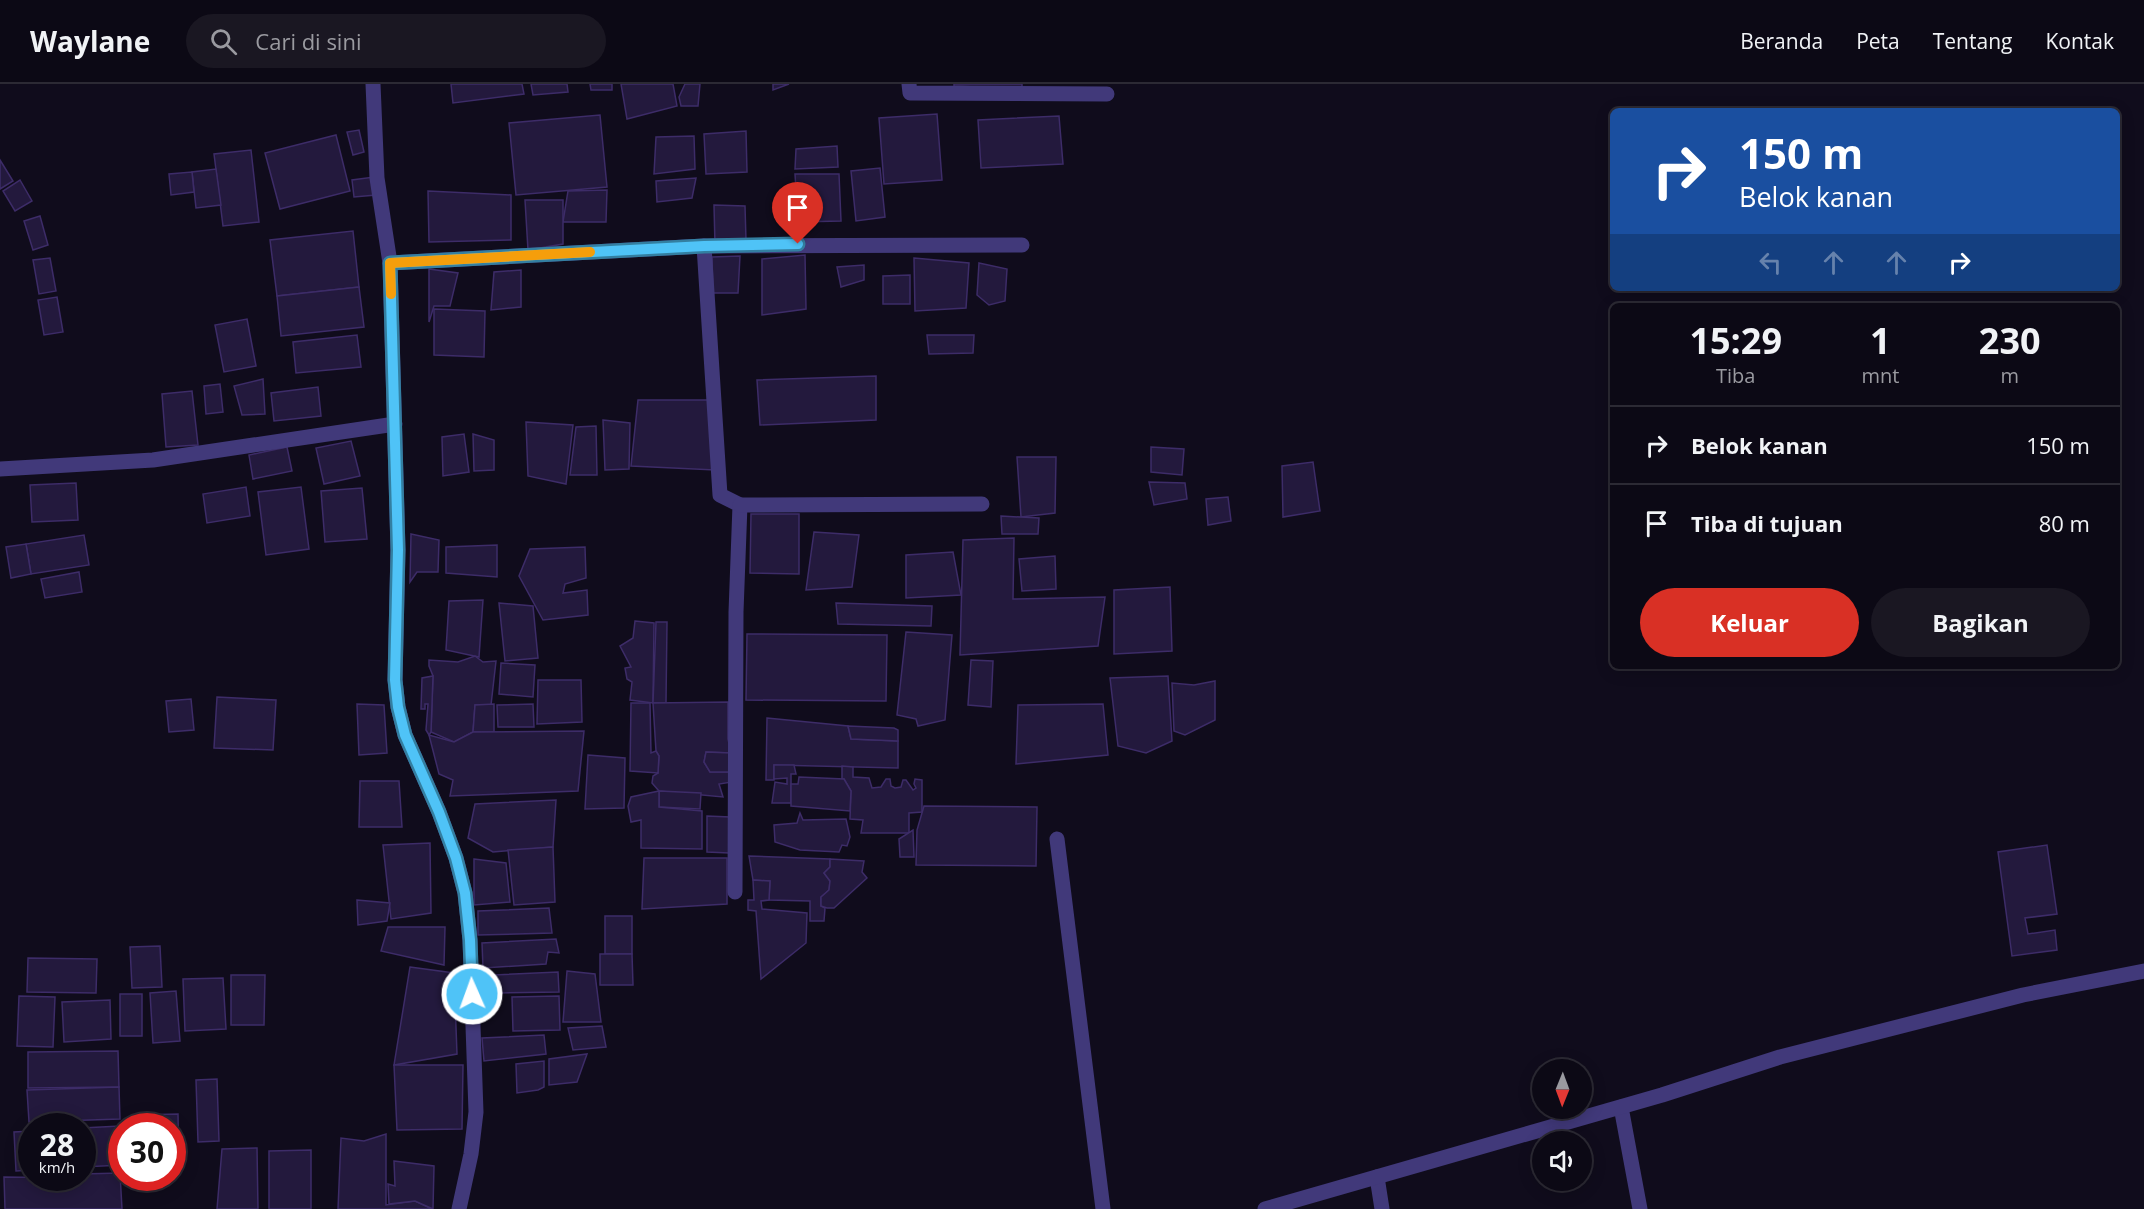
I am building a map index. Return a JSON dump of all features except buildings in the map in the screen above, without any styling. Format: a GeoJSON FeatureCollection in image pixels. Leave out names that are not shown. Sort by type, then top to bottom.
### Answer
{"type":"FeatureCollection","features":[{"type":"Feature","properties":{"kind":"street"},"geometry":{"type":"LineString","coordinates":[[373,84],[377,177],[390,263],[398,550],[395,680],[398,707],[405,735],[439,812],[456,858],[465,893],[470,940],[476,1112],[471,1154],[459,1209]]}},
{"type":"Feature","properties":{"kind":"street"},"geometry":{"type":"LineString","coordinates":[[909,84],[910,93],[1107,94]]}},
{"type":"Feature","properties":{"kind":"street"},"geometry":{"type":"LineString","coordinates":[[390,263],[704,246],[1022,245]]}},
{"type":"Feature","properties":{"kind":"street"},"geometry":{"type":"LineString","coordinates":[[704,246],[720,495],[740,506],[982,504]]}},
{"type":"Feature","properties":{"kind":"street"},"geometry":{"type":"LineString","coordinates":[[0,469],[153,460],[395,424]]}},
{"type":"Feature","properties":{"kind":"street"},"geometry":{"type":"LineString","coordinates":[[735,892],[736,632],[740,506]]}},
{"type":"Feature","properties":{"kind":"street"},"geometry":{"type":"LineString","coordinates":[[1057,839],[1103,1209]]}},
{"type":"Feature","properties":{"kind":"street"},"geometry":{"type":"LineString","coordinates":[[1265,1209],[1875,1032],[2023,995],[2144,971]]}},
{"type":"Feature","properties":{"kind":"street"},"geometry":{"type":"LineString","coordinates":[[1621,1107],[1640,1209]]}},
{"type":"Feature","properties":{"kind":"street"},"geometry":{"type":"LineString","coordinates":[[1377,1177],[1382,1209]]}},
{"type":"Feature","properties":{"kind":"slow traffic"},"geometry":{"type":"LineString","coordinates":[[391,294],[390,263],[590,252]]}},
{"type":"Feature","properties":{"kind":"route"},"geometry":{"type":"LineString","coordinates":[[472,994],[465,893],[456,858],[439,812],[405,735],[398,707],[395,680],[398,550],[390,263],[704,246],[798,244]]}}]}
